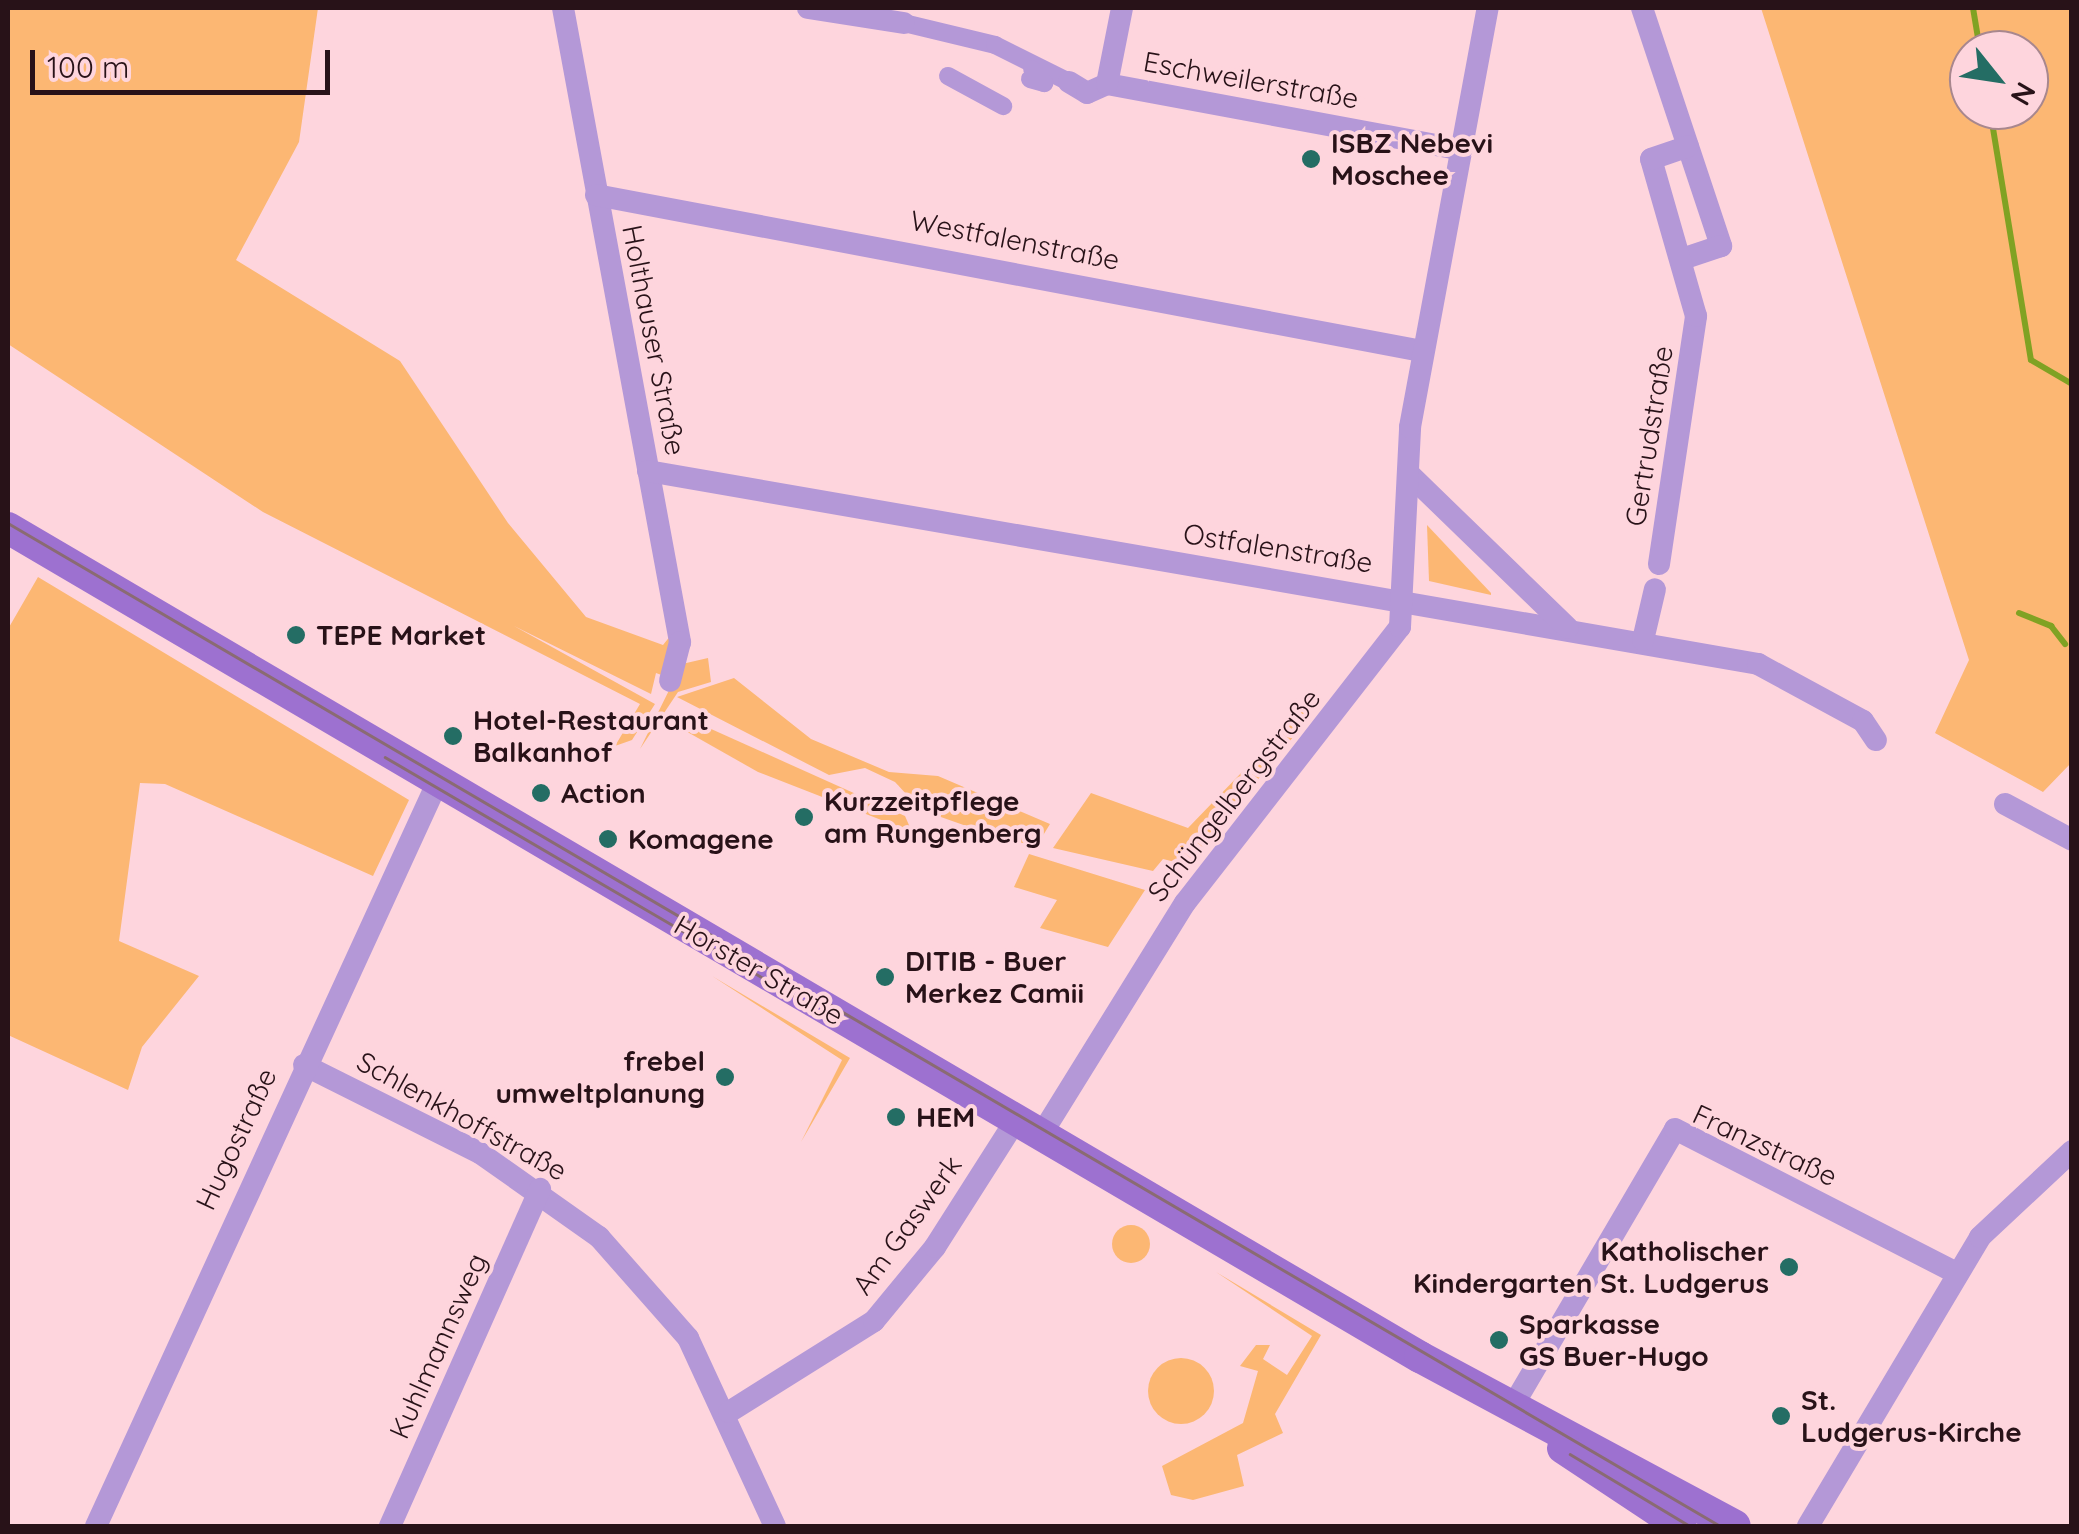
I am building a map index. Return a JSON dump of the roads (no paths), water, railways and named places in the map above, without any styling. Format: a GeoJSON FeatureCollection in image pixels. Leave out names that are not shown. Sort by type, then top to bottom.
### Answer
{"type":"FeatureCollection","features":[{"type":"Feature","properties":{"kind":"main road","name":"Horster Straße"},"geometry":{"type":"LineString","coordinates":[[8,528],[1511,1410],[1736,1526]]}},
{"type":"Feature","properties":{"kind":"main road","name":"Horster Straße"},"geometry":{"type":"LineString","coordinates":[[1511,1410],[1681,1526]]}},
{"type":"Feature","properties":{"kind":"street","name":"Holthauser Straße"},"geometry":{"type":"LineString","coordinates":[[563,8],[680,642],[670,681]]}},
{"type":"Feature","properties":{"kind":"street","name":"Eschweilerstraße"},"geometry":{"type":"LineString","coordinates":[[808,8],[896,18],[1033,72],[1069,82],[1087,93],[1107,84],[1459,149]]}},
{"type":"Feature","properties":{"kind":"street"},"geometry":{"type":"LineString","coordinates":[[1107,84],[1122,8]]}},
{"type":"Feature","properties":{"kind":"street","name":"Schüngelbergstraße"},"geometry":{"type":"LineString","coordinates":[[1028,1127],[1184,903],[1395,637],[1403,600],[1409,474],[1422,351],[1488,8]]}},
{"type":"Feature","properties":{"kind":"street"},"geometry":{"type":"LineString","coordinates":[[1642,8],[1721,246],[1682,259]]}},
{"type":"Feature","properties":{"kind":"street"},"geometry":{"type":"LineString","coordinates":[[948,76],[1003,106]]}},
{"type":"Feature","properties":{"kind":"street","name":"Gertrudstraße"},"geometry":{"type":"LineString","coordinates":[[1659,564],[1693,384],[1696,316],[1650,159],[1688,146]]}},
{"type":"Feature","properties":{"kind":"street","name":"Westfalenstraße"},"geometry":{"type":"LineString","coordinates":[[596,194],[1422,351]]}},
{"type":"Feature","properties":{"kind":"street","name":"Ostfalenstraße"},"geometry":{"type":"LineString","coordinates":[[648,471],[1643,640],[1758,664],[1863,721],[1876,740]]}},
{"type":"Feature","properties":{"kind":"street"},"geometry":{"type":"LineString","coordinates":[[1409,474],[1568,628]]}},
{"type":"Feature","properties":{"kind":"street"},"geometry":{"type":"LineString","coordinates":[[1643,640],[1655,589]]}},
{"type":"Feature","properties":{"kind":"street","name":"Hugostraße"},"geometry":{"type":"LineString","coordinates":[[96,1526],[304,1065],[438,781]]}},
{"type":"Feature","properties":{"kind":"street"},"geometry":{"type":"LineString","coordinates":[[2005,804],[2072,840]]}},
{"type":"Feature","properties":{"kind":"street","name":"Schlenkhoffstraße"},"geometry":{"type":"LineString","coordinates":[[304,1065],[540,1189],[647,1286],[729,1412],[775,1526]]}},
{"type":"Feature","properties":{"kind":"street","name":"Am Gaswerk"},"geometry":{"type":"LineString","coordinates":[[729,1412],[874,1321],[1028,1127]]}},
{"type":"Feature","properties":{"kind":"street","name":"Franzstraße"},"geometry":{"type":"LineString","coordinates":[[1511,1410],[1675,1129],[1957,1273]]}},
{"type":"Feature","properties":{"kind":"street"},"geometry":{"type":"LineString","coordinates":[[1808,1526],[1980,1237],[2072,1151]]}},
{"type":"Feature","properties":{"kind":"street","name":"Kuhlmannsweg"},"geometry":{"type":"LineString","coordinates":[[390,1526],[540,1189]]}},
{"type":"Feature","properties":{"kind":"waterway"},"geometry":{"type":"LineString","coordinates":[[1973,8],[1977,30]]}},
{"type":"Feature","properties":{"kind":"waterway"},"geometry":{"type":"LineString","coordinates":[[1993,130],[2031,360],[2072,384]]}},
{"type":"Feature","properties":{"kind":"waterway"},"geometry":{"type":"LineString","coordinates":[[2019,613],[2051,626],[2065,644]]}},
{"type":"Feature","properties":{"kind":"tram line"},"geometry":{"type":"LineString","coordinates":[[8,523],[1720,1526]]}},
{"type":"Feature","properties":{"kind":"tram line"},"geometry":{"type":"LineString","coordinates":[[385,757],[812,1007]]}},
{"type":"Feature","properties":{"kind":"tram line"},"geometry":{"type":"LineString","coordinates":[[1570,1454],[1690,1526]]}},
{"type":"Feature","properties":{"kind":"place","name":"ISBZ Nebevi Moschee"},"geometry":{"type":"Point","coordinates":[1311,159]}},
{"type":"Feature","properties":{"kind":"place","name":"TEPE Market"},"geometry":{"type":"Point","coordinates":[296,635]}},
{"type":"Feature","properties":{"kind":"place","name":"Hotel-Restaurant Balkanhof"},"geometry":{"type":"Point","coordinates":[453,736]}},
{"type":"Feature","properties":{"kind":"place","name":"Action"},"geometry":{"type":"Point","coordinates":[541,793]}},
{"type":"Feature","properties":{"kind":"place","name":"Kurzzeitpflege am Rungenberg"},"geometry":{"type":"Point","coordinates":[804,817]}},
{"type":"Feature","properties":{"kind":"place","name":"Komagene"},"geometry":{"type":"Point","coordinates":[608,839]}},
{"type":"Feature","properties":{"kind":"place","name":"DITIB - Buer Merkez Camii"},"geometry":{"type":"Point","coordinates":[885,977]}},
{"type":"Feature","properties":{"kind":"place","name":"frebel umweltplanung"},"geometry":{"type":"Point","coordinates":[725,1077]}},
{"type":"Feature","properties":{"kind":"place","name":"HEM"},"geometry":{"type":"Point","coordinates":[896,1117]}},
{"type":"Feature","properties":{"kind":"place","name":"Katholischer Kindergarten St. Ludgerus"},"geometry":{"type":"Point","coordinates":[1789,1267]}},
{"type":"Feature","properties":{"kind":"place","name":"Sparkasse GS Buer-Hugo"},"geometry":{"type":"Point","coordinates":[1499,1340]}},
{"type":"Feature","properties":{"kind":"place","name":"St. Ludgerus-Kirche"},"geometry":{"type":"Point","coordinates":[1781,1416]}}]}
